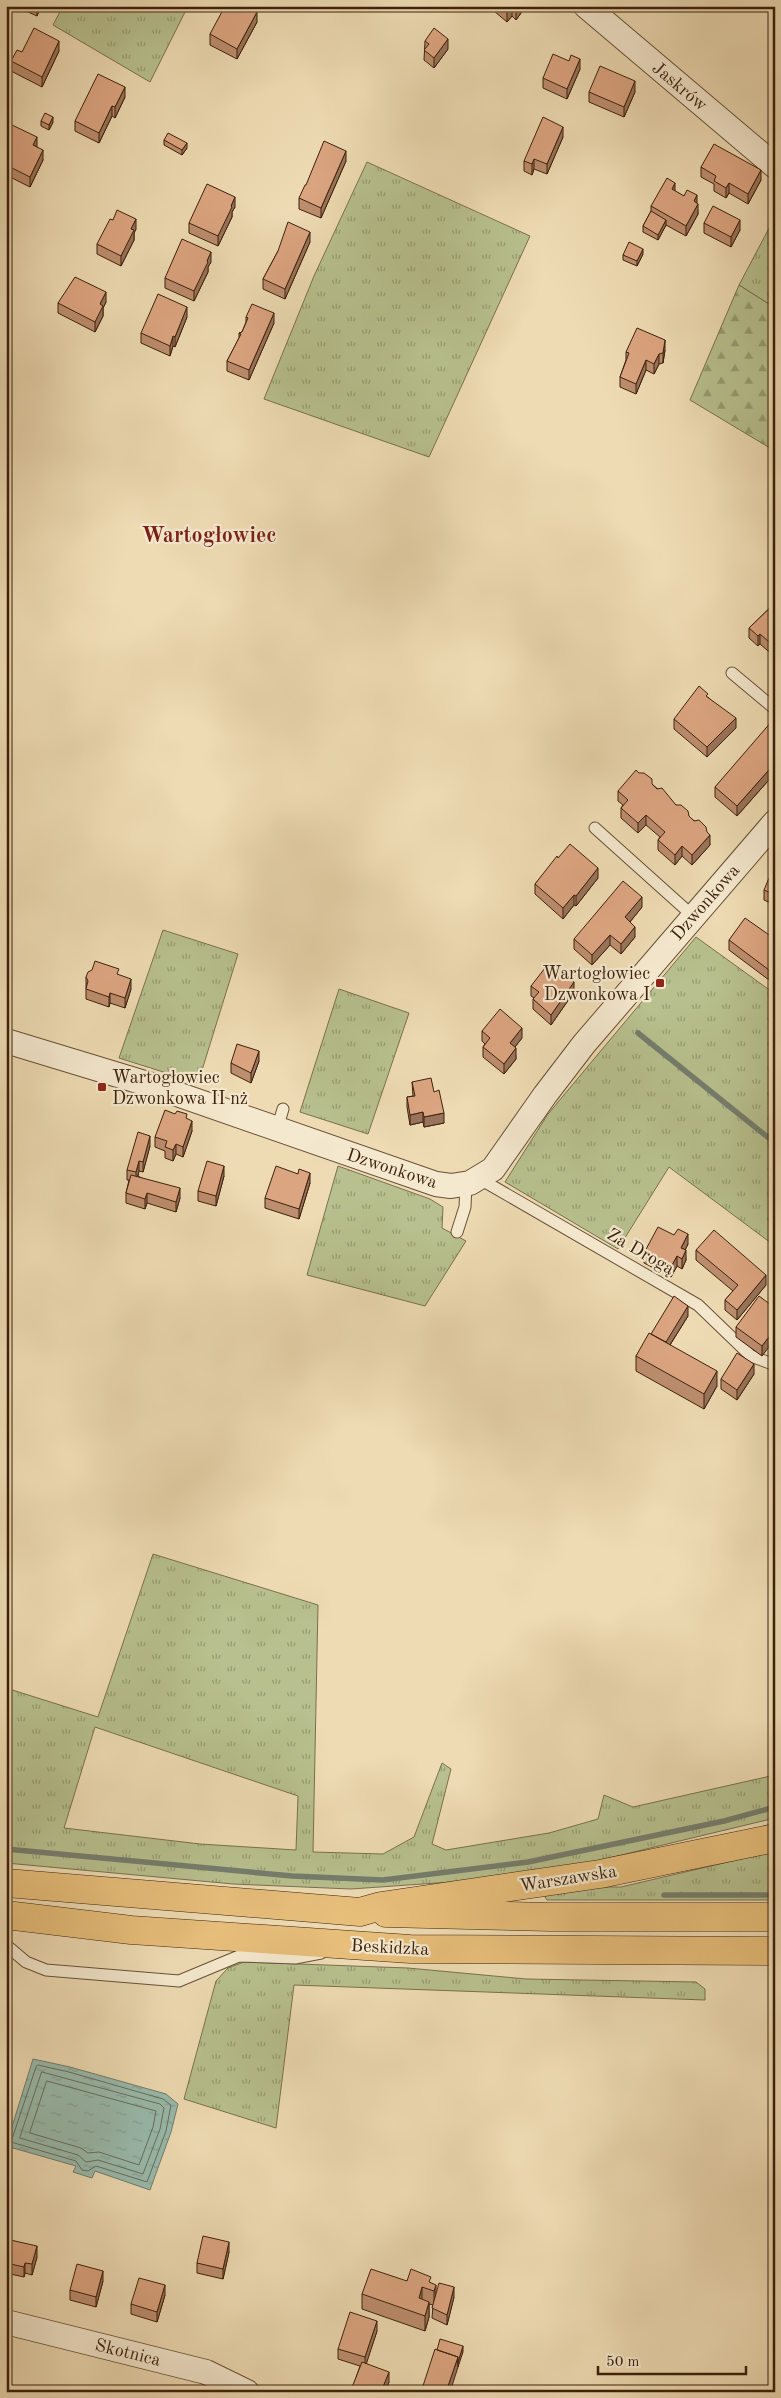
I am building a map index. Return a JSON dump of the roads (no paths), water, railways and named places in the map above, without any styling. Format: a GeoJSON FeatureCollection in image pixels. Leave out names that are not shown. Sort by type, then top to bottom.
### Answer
{"type":"FeatureCollection","features":[{"type":"Feature","properties":{"kind":"main road","name":"Warszawska"},"geometry":{"type":"LineString","coordinates":[[360,1912],[381,1906],[600,1874],[775,1838]]}},
{"type":"Feature","properties":{"kind":"main road","name":"Beskidzka"},"geometry":{"type":"LineString","coordinates":[[6,1883],[360,1912],[536,1917],[775,1917]]}},
{"type":"Feature","properties":{"kind":"main road","name":"Beskidzka"},"geometry":{"type":"LineString","coordinates":[[6,1915],[131,1930],[354,1946],[539,1951],[775,1951]]}},
{"type":"Feature","properties":{"kind":"street","name":"Jaskrów"},"geometry":{"type":"LineString","coordinates":[[586,6],[775,166]]}},
{"type":"Feature","properties":{"kind":"street","name":"Dzwonkowa"},"geometry":{"type":"LineString","coordinates":[[6,1041],[151,1085],[280,1119],[436,1184],[451,1186],[473,1182],[492,1169],[503,1157],[545,1095],[584,1044],[775,822]]}},
{"type":"Feature","properties":{"kind":"street","name":"Skotnica"},"geometry":{"type":"LineString","coordinates":[[6,2322],[206,2372],[248,2392]]}},
{"type":"Feature","properties":{"kind":"lane"},"geometry":{"type":"LineString","coordinates":[[732,673],[775,709]]}},
{"type":"Feature","properties":{"kind":"lane"},"geometry":{"type":"LineString","coordinates":[[595,828],[693,916]]}},
{"type":"Feature","properties":{"kind":"lane"},"geometry":{"type":"LineString","coordinates":[[457,1232],[473,1182]]}},
{"type":"Feature","properties":{"kind":"lane","name":"Za Drogą"},"geometry":{"type":"LineString","coordinates":[[473,1182],[698,1305],[751,1356],[775,1365]]}},
{"type":"Feature","properties":{"kind":"lane"},"geometry":{"type":"LineString","coordinates":[[6,1945],[26,1962],[46,1970],[179,1981],[239,1956],[295,1958],[354,1946]]}},
{"type":"Feature","properties":{"kind":"water"},"geometry":{"type":"Polygon","coordinates":[[[33,2059],[70,2067],[166,2094],[178,2104],[171,2132],[150,2190],[95,2171],[92,2178],[73,2172],[76,2166],[6,2146],[33,2059]]]}},
{"type":"Feature","properties":{"kind":"waterway"},"geometry":{"type":"LineString","coordinates":[[638,1033],[775,1143]]}},
{"type":"Feature","properties":{"kind":"waterway"},"geometry":{"type":"LineString","coordinates":[[6,1849],[292,1876],[383,1880],[528,1862],[724,1821],[775,1807]]}},
{"type":"Feature","properties":{"kind":"waterway"},"geometry":{"type":"LineString","coordinates":[[664,1895],[775,1895]]}},
{"type":"Feature","properties":{"kind":"place","name":"Wartogłowiec Dzwonkowa I"},"geometry":{"type":"Point","coordinates":[660,983]}},
{"type":"Feature","properties":{"kind":"place","name":"Wartogłowiec Dzwonkowa II nż"},"geometry":{"type":"Point","coordinates":[102,1087]}},
{"type":"Feature","properties":{"kind":"district","name":"Wartogłowiec"},"geometry":{"type":"Point","coordinates":[209,534]}}]}
